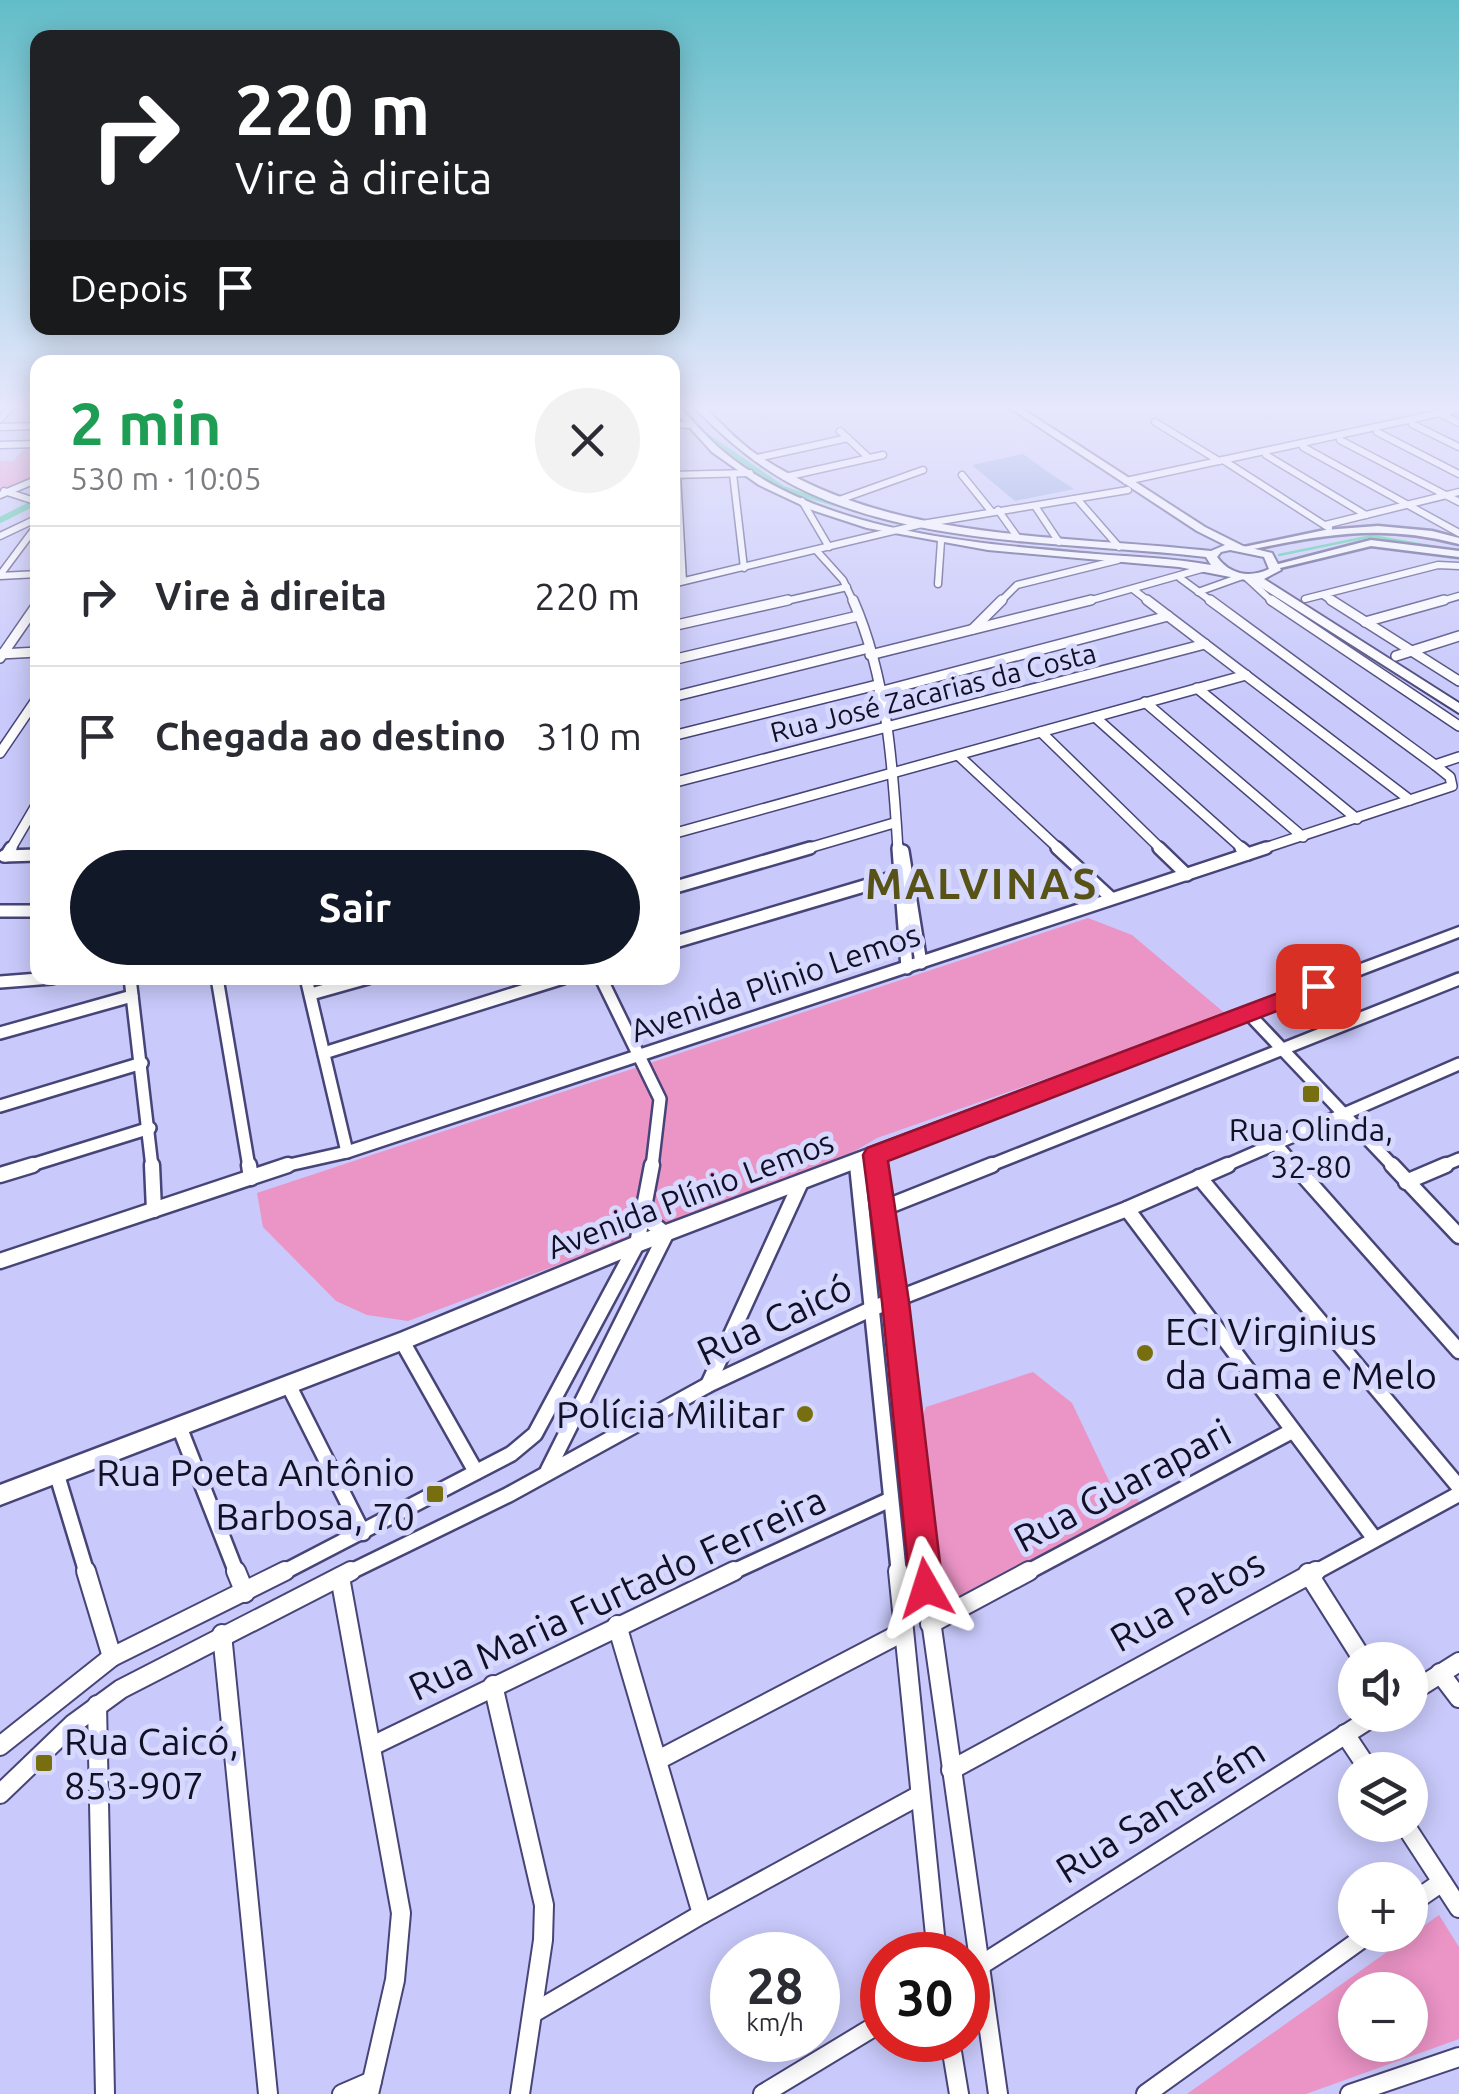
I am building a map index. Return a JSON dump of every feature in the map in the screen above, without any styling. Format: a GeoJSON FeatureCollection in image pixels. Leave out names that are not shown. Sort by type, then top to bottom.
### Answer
{"type":"FeatureCollection","features":[{"type":"Feature","properties":{"kind":"main road"},"geometry":{"type":"LineString","coordinates":[[814,506],[941,541],[1119,553],[1212,553],[1328,528],[1402,527],[1459,542]]}},
{"type":"Feature","properties":{"kind":"main road"},"geometry":{"type":"LineString","coordinates":[[858,506],[922,524],[1059,542],[1247,578],[1459,709]]}},
{"type":"Feature","properties":{"kind":"main road"},"geometry":{"type":"LineString","coordinates":[[1155,506],[1212,553],[1212,563],[1224,572]]}},
{"type":"Feature","properties":{"kind":"main road"},"geometry":{"type":"LineString","coordinates":[[1162,506],[1212,536],[1268,556],[1305,599],[1459,698]]}},
{"type":"Feature","properties":{"kind":"main road"},"geometry":{"type":"LineString","coordinates":[[1165,550],[1183,544],[1191,533]]}},
{"type":"Feature","properties":{"kind":"main road"},"geometry":{"type":"LineString","coordinates":[[1247,578],[1371,543],[1459,554]]}},
{"type":"Feature","properties":{"kind":"main road","name":"Avenida Plínio Lemos"},"geometry":{"type":"LineString","coordinates":[[0,1495],[402,1341],[637,1244],[1459,932]]}},
{"type":"Feature","properties":{"kind":"street"},"geometry":{"type":"LineString","coordinates":[[737,506],[744,568]]}},
{"type":"Feature","properties":{"kind":"street"},"geometry":{"type":"LineString","coordinates":[[804,506],[829,547]]}},
{"type":"Feature","properties":{"kind":"street"},"geometry":{"type":"LineString","coordinates":[[991,506],[1018,538]]}},
{"type":"Feature","properties":{"kind":"street"},"geometry":{"type":"LineString","coordinates":[[680,582],[892,530],[995,510],[1035,506],[1059,542]]}},
{"type":"Feature","properties":{"kind":"street"},"geometry":{"type":"LineString","coordinates":[[973,628],[1017,585],[1119,553],[1082,506]]}},
{"type":"Feature","properties":{"kind":"street"},"geometry":{"type":"LineString","coordinates":[[1293,506],[1328,528],[1406,506]]}},
{"type":"Feature","properties":{"kind":"street"},"geometry":{"type":"LineString","coordinates":[[1352,506],[1366,515]]}},
{"type":"Feature","properties":{"kind":"street"},"geometry":{"type":"LineString","coordinates":[[1410,506],[1459,533]]}},
{"type":"Feature","properties":{"kind":"street"},"geometry":{"type":"LineString","coordinates":[[0,536],[30,524]]}},
{"type":"Feature","properties":{"kind":"street"},"geometry":{"type":"LineString","coordinates":[[0,576],[30,533]]}},
{"type":"Feature","properties":{"kind":"street"},"geometry":{"type":"LineString","coordinates":[[680,541],[683,581]]}},
{"type":"Feature","properties":{"kind":"street"},"geometry":{"type":"LineString","coordinates":[[938,584],[941,541]]}},
{"type":"Feature","properties":{"kind":"street"},"geometry":{"type":"LineString","coordinates":[[816,550],[847,586],[870,652],[887,728],[907,968]]}},
{"type":"Feature","properties":{"kind":"street"},"geometry":{"type":"LineString","coordinates":[[1305,599],[1438,565],[1459,566]]}},
{"type":"Feature","properties":{"kind":"street"},"geometry":{"type":"LineString","coordinates":[[680,695],[1134,590],[1206,568]]}},
{"type":"Feature","properties":{"kind":"street"},"geometry":{"type":"LineString","coordinates":[[0,576],[30,574]]}},
{"type":"Feature","properties":{"kind":"street"},"geometry":{"type":"LineString","coordinates":[[1041,732],[1188,876],[1452,786],[1450,777],[1435,765],[1180,578]]}},
{"type":"Feature","properties":{"kind":"street"},"geometry":{"type":"LineString","coordinates":[[1198,592],[1247,578],[1263,594],[1459,726]]}},
{"type":"Feature","properties":{"kind":"street"},"geometry":{"type":"LineString","coordinates":[[680,624],[847,586]]}},
{"type":"Feature","properties":{"kind":"street"},"geometry":{"type":"LineString","coordinates":[[1134,590],[1410,800]]}},
{"type":"Feature","properties":{"kind":"street"},"geometry":{"type":"LineString","coordinates":[[1322,595],[1459,680]]}},
{"type":"Feature","properties":{"kind":"street"},"geometry":{"type":"LineString","coordinates":[[1365,622],[1459,596]]}},
{"type":"Feature","properties":{"kind":"street"},"geometry":{"type":"LineString","coordinates":[[1,655],[30,615]]}},
{"type":"Feature","properties":{"kind":"street"},"geometry":{"type":"LineString","coordinates":[[680,658],[858,616]]}},
{"type":"Feature","properties":{"kind":"street"},"geometry":{"type":"LineString","coordinates":[[680,734],[1168,616]]}},
{"type":"Feature","properties":{"kind":"street"},"geometry":{"type":"LineString","coordinates":[[1396,656],[1459,636]]}},
{"type":"Feature","properties":{"kind":"street","name":"Rua José Zacarias da Costa"},"geometry":{"type":"LineString","coordinates":[[680,781],[1206,644]]}},
{"type":"Feature","properties":{"kind":"street"},"geometry":{"type":"LineString","coordinates":[[1,655],[30,653]]}},
{"type":"Feature","properties":{"kind":"street"},"geometry":{"type":"LineString","coordinates":[[680,832],[1246,675]]}},
{"type":"Feature","properties":{"kind":"street"},"geometry":{"type":"LineString","coordinates":[[1196,688],[1357,819]]}},
{"type":"Feature","properties":{"kind":"street"},"geometry":{"type":"LineString","coordinates":[[1144,702],[1303,837]]}},
{"type":"Feature","properties":{"kind":"street"},"geometry":{"type":"LineString","coordinates":[[0,753],[30,709]]}},
{"type":"Feature","properties":{"kind":"street"},"geometry":{"type":"LineString","coordinates":[[1095,717],[1248,854]]}},
{"type":"Feature","properties":{"kind":"street"},"geometry":{"type":"LineString","coordinates":[[958,754],[1110,897]]}},
{"type":"Feature","properties":{"kind":"street"},"geometry":{"type":"LineString","coordinates":[[1435,765],[1459,757]]}},
{"type":"Feature","properties":{"kind":"street"},"geometry":{"type":"LineString","coordinates":[[890,773],[921,963]]}},
{"type":"Feature","properties":{"kind":"street"},"geometry":{"type":"LineString","coordinates":[[3,856],[30,814]]}},
{"type":"Feature","properties":{"kind":"street"},"geometry":{"type":"LineString","coordinates":[[680,886],[894,823]]}},
{"type":"Feature","properties":{"kind":"street"},"geometry":{"type":"LineString","coordinates":[[3,856],[30,856]]}},
{"type":"Feature","properties":{"kind":"street"},"geometry":{"type":"LineString","coordinates":[[680,942],[898,876]]}},
{"type":"Feature","properties":{"kind":"street","name":"Avenida Plinio Lemos"},"geometry":{"type":"LineString","coordinates":[[348,1152],[1110,897],[1188,876]]}},
{"type":"Feature","properties":{"kind":"street"},"geometry":{"type":"LineString","coordinates":[[0,911],[30,910]]}},
{"type":"Feature","properties":{"kind":"street"},"geometry":{"type":"LineString","coordinates":[[0,982],[30,980]]}},
{"type":"Feature","properties":{"kind":"street"},"geometry":{"type":"LineString","coordinates":[[884,1208],[1459,980]]}},
{"type":"Feature","properties":{"kind":"street"},"geometry":{"type":"LineString","coordinates":[[131,985],[150,1128],[154,1210]]}},
{"type":"Feature","properties":{"kind":"street"},"geometry":{"type":"LineString","coordinates":[[218,985],[251,1178]]}},
{"type":"Feature","properties":{"kind":"street"},"geometry":{"type":"LineString","coordinates":[[0,1261],[290,1164],[348,1152],[308,985]]}},
{"type":"Feature","properties":{"kind":"street"},"geometry":{"type":"LineString","coordinates":[[311,994],[343,985]]}},
{"type":"Feature","properties":{"kind":"street"},"geometry":{"type":"LineString","coordinates":[[324,1053],[541,985]]}},
{"type":"Feature","properties":{"kind":"street"},"geometry":{"type":"LineString","coordinates":[[0,1746],[112,1657],[363,1533],[511,1454],[535,1434],[637,1244],[660,1123],[660,1099],[603,985]]}},
{"type":"Feature","properties":{"kind":"street"},"geometry":{"type":"LineString","coordinates":[[0,1033],[132,996]]}},
{"type":"Feature","properties":{"kind":"street"},"geometry":{"type":"LineString","coordinates":[[1248,1013],[1459,1236]]}},
{"type":"Feature","properties":{"kind":"street"},"geometry":{"type":"LineString","coordinates":[[0,1106],[142,1063]]}},
{"type":"Feature","properties":{"kind":"street","name":"Rua Caicó"},"geometry":{"type":"LineString","coordinates":[[0,1794],[96,1705],[222,1634],[508,1495],[708,1385],[871,1309],[1127,1208],[1459,1064]]}},
{"type":"Feature","properties":{"kind":"street"},"geometry":{"type":"LineString","coordinates":[[0,1175],[150,1128]]}},
{"type":"Feature","properties":{"kind":"street"},"geometry":{"type":"LineString","coordinates":[[1275,1142],[1459,1350]]}},
{"type":"Feature","properties":{"kind":"street"},"geometry":{"type":"LineString","coordinates":[[875,1155],[896,1302],[930,1624],[976,1932]]}},
{"type":"Feature","properties":{"kind":"street"},"geometry":{"type":"LineString","coordinates":[[1406,1182],[1459,1159]]}},
{"type":"Feature","properties":{"kind":"street"},"geometry":{"type":"LineString","coordinates":[[857,1162],[935,1932]]}},
{"type":"Feature","properties":{"kind":"street"},"geometry":{"type":"LineString","coordinates":[[1199,1176],[1459,1491]]}},
{"type":"Feature","properties":{"kind":"street"},"geometry":{"type":"LineString","coordinates":[[708,1385],[802,1182]]}},
{"type":"Feature","properties":{"kind":"street"},"geometry":{"type":"LineString","coordinates":[[1127,1208],[1374,1538]]}},
{"type":"Feature","properties":{"kind":"street"},"geometry":{"type":"LineString","coordinates":[[548,1470],[666,1234],[644,1218]]}},
{"type":"Feature","properties":{"kind":"street"},"geometry":{"type":"LineString","coordinates":[[402,1341],[476,1472]]}},
{"type":"Feature","properties":{"kind":"street"},"geometry":{"type":"LineString","coordinates":[[288,1384],[363,1533]]}},
{"type":"Feature","properties":{"kind":"street"},"geometry":{"type":"LineString","coordinates":[[179,1426],[246,1593]]}},
{"type":"Feature","properties":{"kind":"street","name":"Rua Guarapari"},"geometry":{"type":"LineString","coordinates":[[930,1624],[1292,1431]]}},
{"type":"Feature","properties":{"kind":"street"},"geometry":{"type":"LineString","coordinates":[[56,1475],[112,1657]]}},
{"type":"Feature","properties":{"kind":"street","name":"Rua Patos"},"geometry":{"type":"LineString","coordinates":[[951,1770],[1459,1491]]}},
{"type":"Feature","properties":{"kind":"street","name":"Rua Maria Furtado Ferreira"},"geometry":{"type":"LineString","coordinates":[[374,1745],[617,1625],[889,1500]]}},
{"type":"Feature","properties":{"kind":"street"},"geometry":{"type":"LineString","coordinates":[[1308,1574],[1352,1642]]}},
{"type":"Feature","properties":{"kind":"street"},"geometry":{"type":"LineString","coordinates":[[340,1577],[374,1745],[401,1913],[401,1942],[370,2087],[342,2094]]}},
{"type":"Feature","properties":{"kind":"street"},"geometry":{"type":"LineString","coordinates":[[617,1625],[702,1914]]}},
{"type":"Feature","properties":{"kind":"street"},"geometry":{"type":"LineString","coordinates":[[658,1760],[903,1632]]}},
{"type":"Feature","properties":{"kind":"street"},"geometry":{"type":"LineString","coordinates":[[222,1634],[268,2094]]}},
{"type":"Feature","properties":{"kind":"street"},"geometry":{"type":"LineString","coordinates":[[1428,1681],[1459,1662]]}},
{"type":"Feature","properties":{"kind":"street"},"geometry":{"type":"LineString","coordinates":[[1440,1673],[1459,1698]]}},
{"type":"Feature","properties":{"kind":"street"},"geometry":{"type":"LineString","coordinates":[[493,1684],[544,1905],[520,2094]]}},
{"type":"Feature","properties":{"kind":"street"},"geometry":{"type":"LineString","coordinates":[[96,1705],[105,2094]]}},
{"type":"Feature","properties":{"kind":"street","name":"Rua Santarém"},"geometry":{"type":"LineString","coordinates":[[990,1959],[1349,1732]]}},
{"type":"Feature","properties":{"kind":"street"},"geometry":{"type":"LineString","coordinates":[[1346,1734],[1358,1752]]}},
{"type":"Feature","properties":{"kind":"street"},"geometry":{"type":"LineString","coordinates":[[533,2013],[702,1914],[920,1795]]}},
{"type":"Feature","properties":{"kind":"street"},"geometry":{"type":"LineString","coordinates":[[1416,1842],[1459,1908]]}},
{"type":"Feature","properties":{"kind":"street"},"geometry":{"type":"LineString","coordinates":[[1428,1892],[1442,1882]]}},
{"type":"Feature","properties":{"kind":"street"},"geometry":{"type":"LineString","coordinates":[[1146,2094],[1343,1952]]}},
{"type":"Feature","properties":{"kind":"street"},"geometry":{"type":"LineString","coordinates":[[990,2033],[998,2094]]}},
{"type":"Feature","properties":{"kind":"street"},"geometry":{"type":"LineString","coordinates":[[763,2094],[860,2035]]}},
{"type":"Feature","properties":{"kind":"street"},"geometry":{"type":"LineString","coordinates":[[1350,2094],[1459,2057]]}},
{"type":"Feature","properties":{"kind":"street"},"geometry":{"type":"LineString","coordinates":[[954,2062],[959,2094]]}},
{"type":"Feature","properties":{"kind":"shaded area"},"geometry":{"type":"Polygon","coordinates":[[[833,506],[842,506],[905,527],[833,506]]]}},
{"type":"Feature","properties":{"kind":"shaded area"},"geometry":{"type":"Polygon","coordinates":[[[1088,918],[1132,935],[1227,1015],[877,1138],[843,1158],[408,1321],[367,1315],[336,1301],[263,1227],[257,1193],[1088,918]]]}},
{"type":"Feature","properties":{"kind":"shaded area"},"geometry":{"type":"Polygon","coordinates":[[[873,1168],[891,1296],[874,1304],[861,1170],[873,1168]]]}},
{"type":"Feature","properties":{"kind":"shaded area"},"geometry":{"type":"Polygon","coordinates":[[[1033,1372],[1072,1403],[1119,1502],[1136,1497],[1142,1506],[943,1605],[921,1421],[926,1407],[1033,1372]]]}},
{"type":"Feature","properties":{"kind":"shaded area"},"geometry":{"type":"Polygon","coordinates":[[[1439,1915],[1459,1947],[1459,2039],[1428,2050],[1428,1972],[1359,1972],[1387,1952],[1428,1952],[1428,1923],[1439,1915]]]}},
{"type":"Feature","properties":{"kind":"shaded area"},"geometry":{"type":"Polygon","coordinates":[[[1338,1987],[1338,2062],[1395,2062],[1306,2094],[1187,2094],[1338,1987]]]}},
{"type":"Feature","properties":{"kind":"waterway"},"geometry":{"type":"LineString","coordinates":[[0,520],[29,506]]}},
{"type":"Feature","properties":{"kind":"waterway"},"geometry":{"type":"LineString","coordinates":[[1279,555],[1372,536],[1459,551]]}},
{"type":"Feature","properties":{"kind":"place","name":"Rua Olinda, 32-80"},"geometry":{"type":"Point","coordinates":[1311,1094]}},
{"type":"Feature","properties":{"kind":"place","name":"ECI Virginius da Gama e Melo"},"geometry":{"type":"Point","coordinates":[1145,1353]}},
{"type":"Feature","properties":{"kind":"place","name":"Polícia Militar"},"geometry":{"type":"Point","coordinates":[805,1414]}},
{"type":"Feature","properties":{"kind":"place","name":"Rua Poeta Antônio Barbosa, 70"},"geometry":{"type":"Point","coordinates":[435,1494]}},
{"type":"Feature","properties":{"kind":"place","name":"Rua Caicó, 853-907"},"geometry":{"type":"Point","coordinates":[44,1763]}},
{"type":"Feature","properties":{"kind":"district","name":"MALVINAS"},"geometry":{"type":"Point","coordinates":[982,883]}},
{"type":"Feature","properties":{"kind":"route"},"geometry":{"type":"LineString","coordinates":[[926,1588],[896,1302],[875,1155],[1318,986]]}}]}
